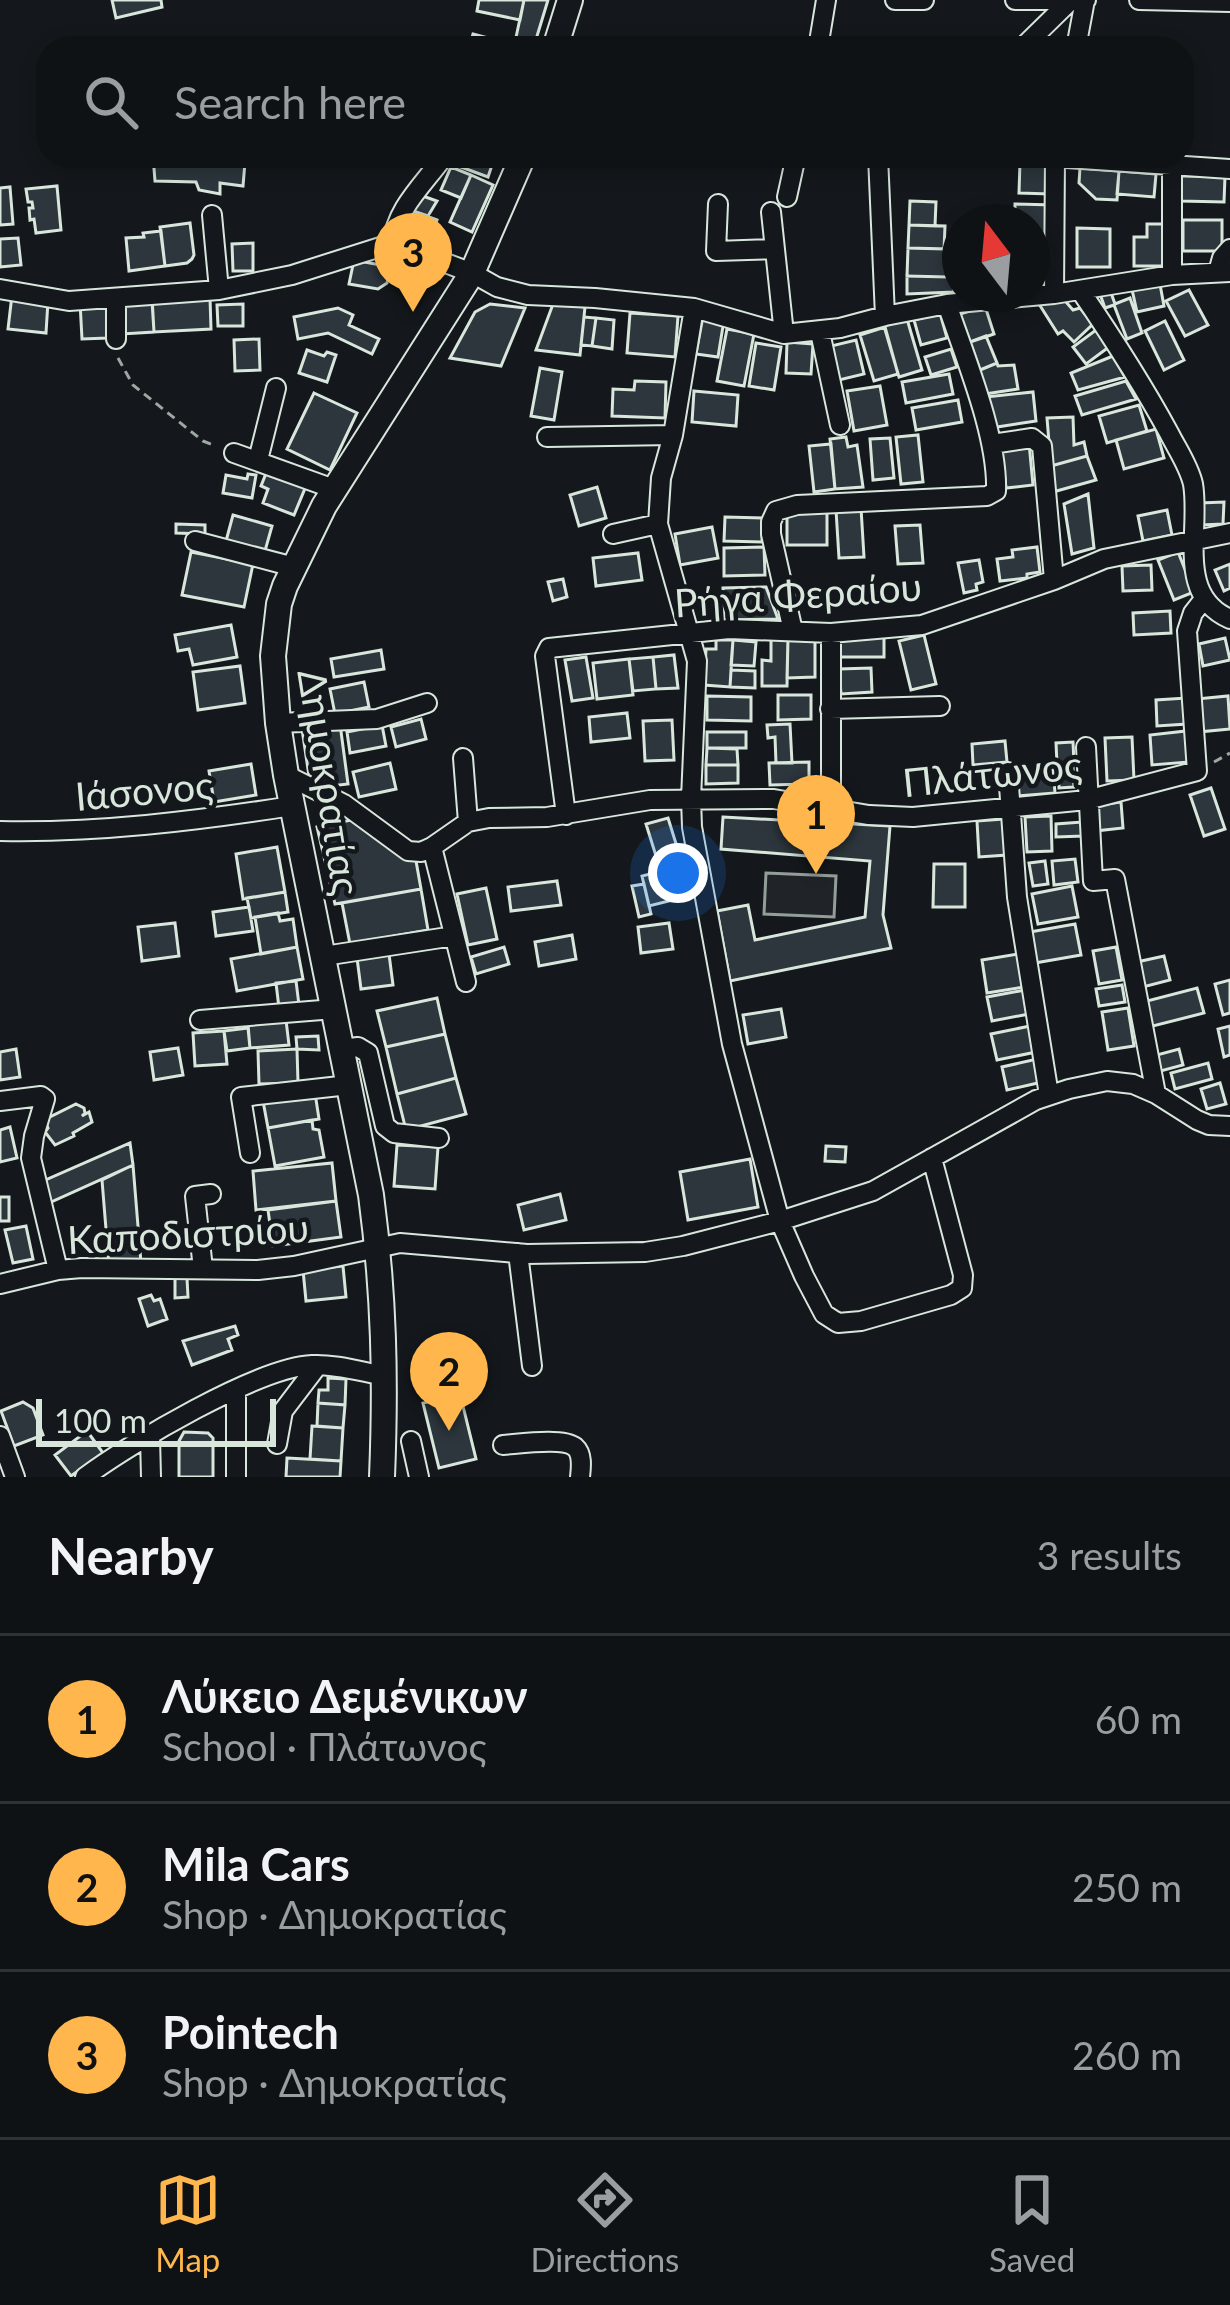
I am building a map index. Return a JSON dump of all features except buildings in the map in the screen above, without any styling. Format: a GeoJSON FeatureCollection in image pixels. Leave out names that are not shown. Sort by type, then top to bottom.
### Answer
{"type":"FeatureCollection","features":[{"type":"Feature","properties":{"kind":"main road"},"geometry":{"type":"LineString","coordinates":[[559,36],[570,0]]}},
{"type":"Feature","properties":{"kind":"main road","name":"Δημοκρατίας"},"geometry":{"type":"LineString","coordinates":[[382,1477],[386,1376],[379,1248],[286,775],[273,656],[276,621],[294,567],[334,489],[472,273],[519,168]]}},
{"type":"Feature","properties":{"kind":"street"},"geometry":{"type":"LineString","coordinates":[[820,36],[826,0]]}},
{"type":"Feature","properties":{"kind":"street"},"geometry":{"type":"LineString","coordinates":[[895,0],[919,0]]}},
{"type":"Feature","properties":{"kind":"street"},"geometry":{"type":"LineString","coordinates":[[1015,0],[1085,0],[1078,36]]}},
{"type":"Feature","properties":{"kind":"street"},"geometry":{"type":"LineString","coordinates":[[1139,0],[1230,2]]}},
{"type":"Feature","properties":{"kind":"street"},"geometry":{"type":"LineString","coordinates":[[1034,36],[1070,1]]}},
{"type":"Feature","properties":{"kind":"street"},"geometry":{"type":"LineString","coordinates":[[1194,167],[1230,169]]}},
{"type":"Feature","properties":{"kind":"street"},"geometry":{"type":"LineString","coordinates":[[393,243],[394,226],[435,168]]}},
{"type":"Feature","properties":{"kind":"street"},"geometry":{"type":"LineString","coordinates":[[787,197],[793,168]]}},
{"type":"Feature","properties":{"kind":"street"},"geometry":{"type":"LineString","coordinates":[[879,168],[885,316]]}},
{"type":"Feature","properties":{"kind":"street"},"geometry":{"type":"LineString","coordinates":[[1054,168],[1054,293]]}},
{"type":"Feature","properties":{"kind":"street"},"geometry":{"type":"LineString","coordinates":[[1172,168],[1172,275]]}},
{"type":"Feature","properties":{"kind":"street"},"geometry":{"type":"LineString","coordinates":[[718,204],[716,250],[775,249]]}},
{"type":"Feature","properties":{"kind":"street"},"geometry":{"type":"LineString","coordinates":[[771,212],[784,334]]}},
{"type":"Feature","properties":{"kind":"street"},"geometry":{"type":"LineString","coordinates":[[212,215],[219,290]]}},
{"type":"Feature","properties":{"kind":"street"},"geometry":{"type":"LineString","coordinates":[[0,289],[69,301],[219,290],[292,275],[393,243],[528,295],[694,308],[784,334],[820,332],[942,305]]}},
{"type":"Feature","properties":{"kind":"street"},"geometry":{"type":"LineString","coordinates":[[1050,293],[1224,272],[1222,258],[1230,249]]}},
{"type":"Feature","properties":{"kind":"street"},"geometry":{"type":"LineString","coordinates":[[1081,290],[1136,373],[1188,470],[1197,580],[1204,599],[1230,619]]}},
{"type":"Feature","properties":{"kind":"street"},"geometry":{"type":"LineString","coordinates":[[116,298],[116,339]]}},
{"type":"Feature","properties":{"kind":"street"},"geometry":{"type":"LineString","coordinates":[[694,308],[661,478],[658,524],[698,661],[692,827],[724,1003],[780,1221],[824,1314],[838,1323],[861,1321],[957,1293],[964,1282],[932,1158]]}},
{"type":"Feature","properties":{"kind":"street"},"geometry":{"type":"LineString","coordinates":[[793,631],[771,534],[776,511],[987,496],[996,491],[992,444],[950,312]]}},
{"type":"Feature","properties":{"kind":"street"},"geometry":{"type":"LineString","coordinates":[[820,332],[840,425]]}},
{"type":"Feature","properties":{"kind":"street"},"geometry":{"type":"LineString","coordinates":[[257,460],[276,388]]}},
{"type":"Feature","properties":{"kind":"street"},"geometry":{"type":"LineString","coordinates":[[547,437],[673,435]]}},
{"type":"Feature","properties":{"kind":"street"},"geometry":{"type":"LineString","coordinates":[[992,444],[1032,438],[1042,446],[1054,580]]}},
{"type":"Feature","properties":{"kind":"street"},"geometry":{"type":"LineString","coordinates":[[234,453],[334,489]]}},
{"type":"Feature","properties":{"kind":"street"},"geometry":{"type":"LineString","coordinates":[[614,535],[658,524]]}},
{"type":"Feature","properties":{"kind":"street","name":"Ρήγα Φεραίου"},"geometry":{"type":"LineString","coordinates":[[566,814],[545,656],[549,648],[729,628],[831,633],[922,625],[1104,559],[1230,532]]}},
{"type":"Feature","properties":{"kind":"street"},"geometry":{"type":"LineString","coordinates":[[195,542],[294,567]]}},
{"type":"Feature","properties":{"kind":"street","name":"Πλάτωνος"},"geometry":{"type":"LineString","coordinates":[[433,847],[468,822],[566,814],[625,803],[774,799],[890,818],[1087,800],[1197,771],[1187,643],[1190,618],[1204,599]]}},
{"type":"Feature","properties":{"kind":"street"},"geometry":{"type":"LineString","coordinates":[[831,633],[831,808]]}},
{"type":"Feature","properties":{"kind":"street"},"geometry":{"type":"LineString","coordinates":[[278,723],[376,719],[427,703]]}},
{"type":"Feature","properties":{"kind":"street"},"geometry":{"type":"LineString","coordinates":[[830,709],[940,706]]}},
{"type":"Feature","properties":{"kind":"street"},"geometry":{"type":"LineString","coordinates":[[1086,747],[1093,881],[1115,878],[1156,1094]]}},
{"type":"Feature","properties":{"kind":"street"},"geometry":{"type":"LineString","coordinates":[[463,758],[468,822]]}},
{"type":"Feature","properties":{"kind":"street"},"geometry":{"type":"LineString","coordinates":[[1008,772],[1017,897],[1049,1095]]}},
{"type":"Feature","properties":{"kind":"street"},"geometry":{"type":"LineString","coordinates":[[286,775],[344,804],[409,851],[433,847],[466,982]]}},
{"type":"Feature","properties":{"kind":"street","name":"Ιάσονος"},"geometry":{"type":"LineString","coordinates":[[0,831],[220,818],[292,806]]}},
{"type":"Feature","properties":{"kind":"street"},"geometry":{"type":"LineString","coordinates":[[324,956],[454,937]]}},
{"type":"Feature","properties":{"kind":"street"},"geometry":{"type":"LineString","coordinates":[[200,1020],[334,1009]]}},
{"type":"Feature","properties":{"kind":"street"},"geometry":{"type":"LineString","coordinates":[[342,1048],[368,1053],[386,1126],[394,1133],[439,1138]]}},
{"type":"Feature","properties":{"kind":"street","name":"Καποδιστρίου"},"geometry":{"type":"LineString","coordinates":[[0,1284],[58,1270],[258,1270],[400,1243],[518,1252],[645,1252],[683,1246],[873,1191],[1021,1108],[1091,1084],[1118,1081],[1156,1094],[1203,1123],[1230,1126]]}},
{"type":"Feature","properties":{"kind":"street"},"geometry":{"type":"LineString","coordinates":[[250,1153],[241,1097],[349,1085]]}},
{"type":"Feature","properties":{"kind":"street"},"geometry":{"type":"LineString","coordinates":[[0,1101],[41,1096],[45,1100],[31,1158],[58,1270]]}},
{"type":"Feature","properties":{"kind":"street"},"geometry":{"type":"LineString","coordinates":[[356,1117],[382,1111]]}},
{"type":"Feature","properties":{"kind":"street"},"geometry":{"type":"LineString","coordinates":[[203,1269],[195,1196],[211,1194]]}},
{"type":"Feature","properties":{"kind":"street"},"geometry":{"type":"LineString","coordinates":[[518,1252],[532,1366]]}},
{"type":"Feature","properties":{"kind":"street"},"geometry":{"type":"LineString","coordinates":[[85,1477],[150,1437],[279,1372],[318,1365],[386,1376]]}},
{"type":"Feature","properties":{"kind":"street"},"geometry":{"type":"LineString","coordinates":[[277,1444],[283,1411],[318,1365]]}},
{"type":"Feature","properties":{"kind":"street"},"geometry":{"type":"LineString","coordinates":[[236,1391],[236,1477]]}},
{"type":"Feature","properties":{"kind":"street"},"geometry":{"type":"LineString","coordinates":[[0,1436],[15,1477]]}},
{"type":"Feature","properties":{"kind":"street"},"geometry":{"type":"LineString","coordinates":[[150,1437],[151,1477]]}},
{"type":"Feature","properties":{"kind":"street"},"geometry":{"type":"LineString","coordinates":[[411,1441],[419,1477]]}},
{"type":"Feature","properties":{"kind":"street"},"geometry":{"type":"LineString","coordinates":[[502,1445],[555,1442],[575,1448],[580,1455],[580,1477]]}},
{"type":"Feature","properties":{"kind":"path"},"geometry":{"type":"LineString","coordinates":[[116,339],[118,358],[133,385],[203,441],[234,453]]}},
{"type":"Feature","properties":{"kind":"shaded area"},"geometry":{"type":"Polygon","coordinates":[[[766,873],[836,876],[834,917],[764,914],[766,873]]]}},
{"type":"Feature","properties":{"kind":"place","name":"Pointech"},"geometry":{"type":"Point","coordinates":[413,312]}},
{"type":"Feature","properties":{"kind":"place","name":"Λύκειο Δεμένικων"},"geometry":{"type":"Point","coordinates":[816,874]}},
{"type":"Feature","properties":{"kind":"place","name":"Mila Cars"},"geometry":{"type":"Point","coordinates":[449,1431]}}]}
